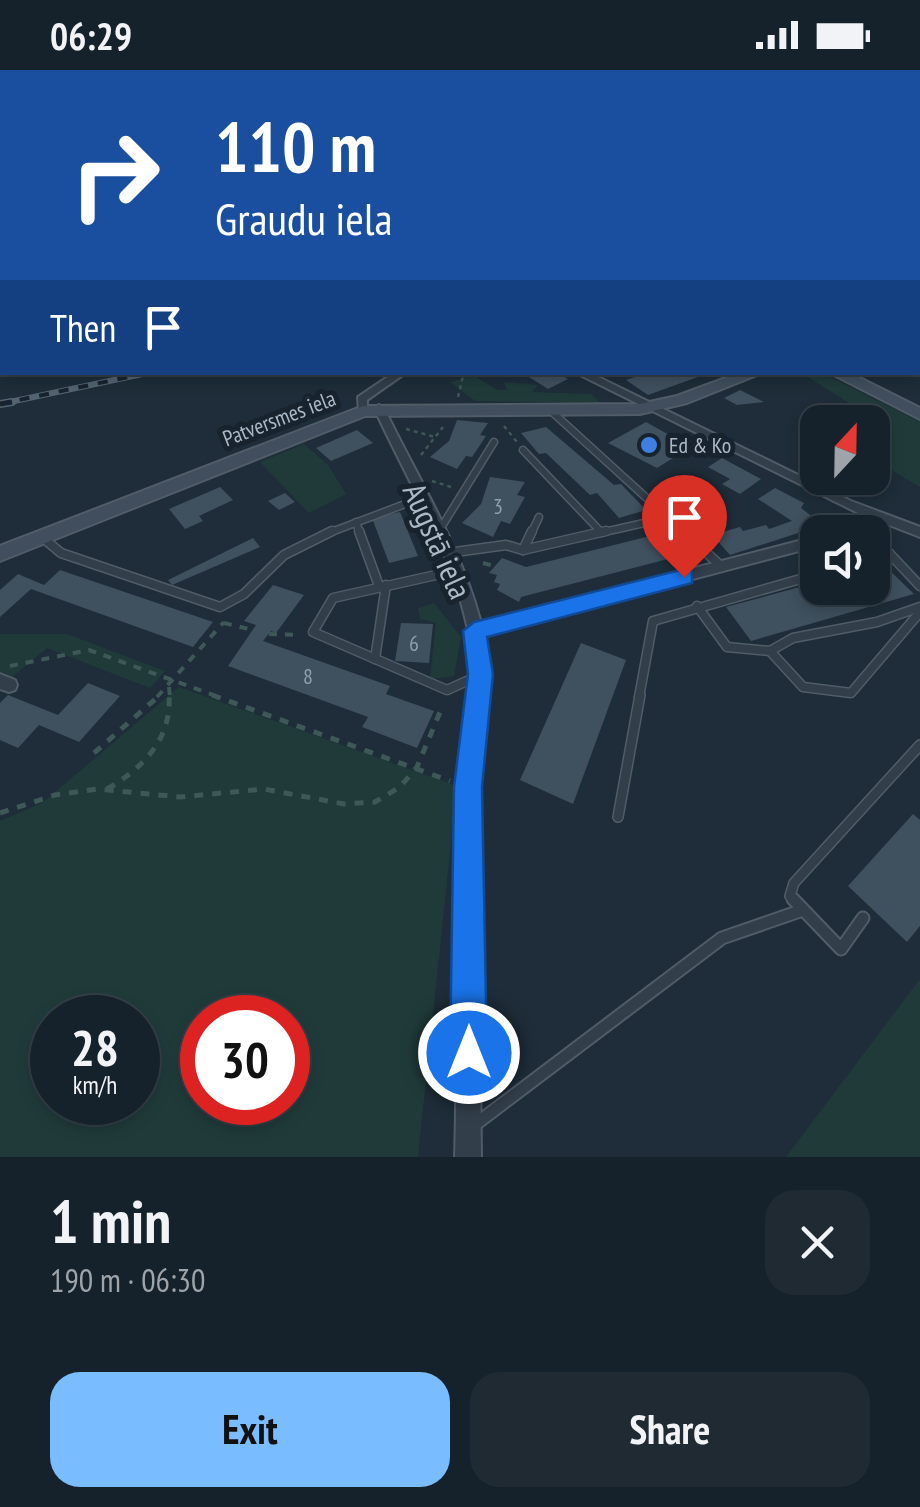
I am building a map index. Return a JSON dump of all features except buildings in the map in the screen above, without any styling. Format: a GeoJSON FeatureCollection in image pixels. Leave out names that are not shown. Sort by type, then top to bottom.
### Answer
{"type":"FeatureCollection","features":[{"type":"Feature","properties":{"kind":"street"},"geometry":{"type":"LineString","coordinates":[[376,414],[362,399],[398,375]]}},
{"type":"Feature","properties":{"kind":"street"},"geometry":{"type":"LineString","coordinates":[[586,375],[848,515]]}},
{"type":"Feature","properties":{"kind":"street","name":"Patversmes iela"},"geometry":{"type":"LineString","coordinates":[[0,554],[376,414],[650,407],[747,375]]}},
{"type":"Feature","properties":{"kind":"street"},"geometry":{"type":"LineString","coordinates":[[841,375],[920,414]]}},
{"type":"Feature","properties":{"kind":"street","name":"Augstā iela"},"geometry":{"type":"LineString","coordinates":[[376,414],[448,553],[474,631],[480,674],[468,787],[468,1157]]}},
{"type":"Feature","properties":{"kind":"street"},"geometry":{"type":"LineString","coordinates":[[890,529],[920,532]]}},
{"type":"Feature","properties":{"kind":"street"},"geometry":{"type":"LineString","coordinates":[[474,631],[800,547]]}},
{"type":"Feature","properties":{"kind":"lane"},"geometry":{"type":"LineString","coordinates":[[550,410],[722,567]]}},
{"type":"Feature","properties":{"kind":"lane"},"geometry":{"type":"LineString","coordinates":[[439,531],[494,442]]}},
{"type":"Feature","properties":{"kind":"lane"},"geometry":{"type":"LineString","coordinates":[[523,450],[602,533]]}},
{"type":"Feature","properties":{"kind":"lane"},"geometry":{"type":"LineString","coordinates":[[42,537],[61,553],[220,607],[243,599],[273,563],[390,506],[421,498]]}},
{"type":"Feature","properties":{"kind":"lane"},"geometry":{"type":"LineString","coordinates":[[523,550],[539,517]]}},
{"type":"Feature","properties":{"kind":"lane"},"geometry":{"type":"LineString","coordinates":[[448,553],[506,545],[523,550],[671,517]]}},
{"type":"Feature","properties":{"kind":"lane"},"geometry":{"type":"LineString","coordinates":[[356,522],[382,585],[375,659]]}},
{"type":"Feature","properties":{"kind":"lane"},"geometry":{"type":"LineString","coordinates":[[890,554],[918,582]]}},
{"type":"Feature","properties":{"kind":"lane"},"geometry":{"type":"LineString","coordinates":[[454,571],[333,598],[313,632],[447,690],[480,674]]}},
{"type":"Feature","properties":{"kind":"lane"},"geometry":{"type":"LineString","coordinates":[[618,817],[653,621],[800,579]]}},
{"type":"Feature","properties":{"kind":"lane"},"geometry":{"type":"LineString","coordinates":[[697,606],[727,647],[770,651],[793,638],[877,622],[920,609]]}},
{"type":"Feature","properties":{"kind":"lane"},"geometry":{"type":"LineString","coordinates":[[770,651],[788,678],[817,694],[851,693],[920,609]]}},
{"type":"Feature","properties":{"kind":"lane"},"geometry":{"type":"LineString","coordinates":[[864,918],[841,949],[790,896],[794,883],[920,745]]}},
{"type":"Feature","properties":{"kind":"lane"},"geometry":{"type":"LineString","coordinates":[[469,1129],[722,938],[800,910]]}},
{"type":"Feature","properties":{"kind":"path"},"geometry":{"type":"LineString","coordinates":[[463,375],[452,414],[406,472],[466,492]]}},
{"type":"Feature","properties":{"kind":"path"},"geometry":{"type":"LineString","coordinates":[[376,414],[435,436]]}},
{"type":"Feature","properties":{"kind":"path"},"geometry":{"type":"LineString","coordinates":[[504,426],[523,450]]}},
{"type":"Feature","properties":{"kind":"path"},"geometry":{"type":"LineString","coordinates":[[643,524],[671,559]]}},
{"type":"Feature","properties":{"kind":"path"},"geometry":{"type":"LineString","coordinates":[[220,607],[224,623]]}},
{"type":"Feature","properties":{"kind":"path"},"geometry":{"type":"LineString","coordinates":[[224,623],[252,630]]}},
{"type":"Feature","properties":{"kind":"path"},"geometry":{"type":"LineString","coordinates":[[94,753],[176,680],[224,623]]}},
{"type":"Feature","properties":{"kind":"path"},"geometry":{"type":"LineString","coordinates":[[268,634],[284,637],[313,632]]}},
{"type":"Feature","properties":{"kind":"path"},"geometry":{"type":"LineString","coordinates":[[3,678],[89,650],[468,787]]}},
{"type":"Feature","properties":{"kind":"path"},"geometry":{"type":"LineString","coordinates":[[107,789],[142,765],[170,726],[170,686]]}},
{"type":"Feature","properties":{"kind":"path"},"geometry":{"type":"LineString","coordinates":[[0,813],[50,795],[107,789],[182,797],[276,790],[343,805],[366,804],[391,794],[415,768],[435,737],[447,690]]}},
{"type":"Feature","properties":{"kind":"green space"},"geometry":{"type":"Polygon","coordinates":[[[473,375],[497,390],[507,390],[504,382],[538,385],[532,392],[591,394],[600,403],[475,401],[450,382],[473,375]]]}},
{"type":"Feature","properties":{"kind":"green space"},"geometry":{"type":"Polygon","coordinates":[[[826,375],[886,405],[852,405],[808,377],[826,375]]]}},
{"type":"Feature","properties":{"kind":"green space"},"geometry":{"type":"Polygon","coordinates":[[[890,407],[920,422],[920,487],[890,469],[890,407]]]}},
{"type":"Feature","properties":{"kind":"green space"},"geometry":{"type":"Polygon","coordinates":[[[304,444],[328,465],[346,494],[309,513],[260,462],[304,444]]]}},
{"type":"Feature","properties":{"kind":"green space"},"geometry":{"type":"Polygon","coordinates":[[[434,603],[461,637],[454,676],[430,679],[436,623],[420,619],[418,608],[434,603]]]}},
{"type":"Feature","properties":{"kind":"green space"},"geometry":{"type":"Polygon","coordinates":[[[0,634],[67,634],[165,671],[150,688],[47,648],[12,677],[0,672],[0,634]]]}},
{"type":"Feature","properties":{"kind":"green space"},"geometry":{"type":"Polygon","coordinates":[[[179,687],[457,786],[418,1157],[0,1157],[0,821],[42,803],[179,687]]]}},
{"type":"Feature","properties":{"kind":"green space"},"geometry":{"type":"Polygon","coordinates":[[[920,979],[920,1157],[786,1157],[920,979]]]}},
{"type":"Feature","properties":{"kind":"railway"},"geometry":{"type":"LineString","coordinates":[[12,402],[0,404],[138,375]]}},
{"type":"Feature","properties":{"kind":"place","name":"Ed & Ko"},"geometry":{"type":"Point","coordinates":[649,445]}},
{"type":"Feature","properties":{"kind":"route"},"geometry":{"type":"LineString","coordinates":[[469,1053],[468,787],[480,674],[474,631],[684,577]]}}]}
